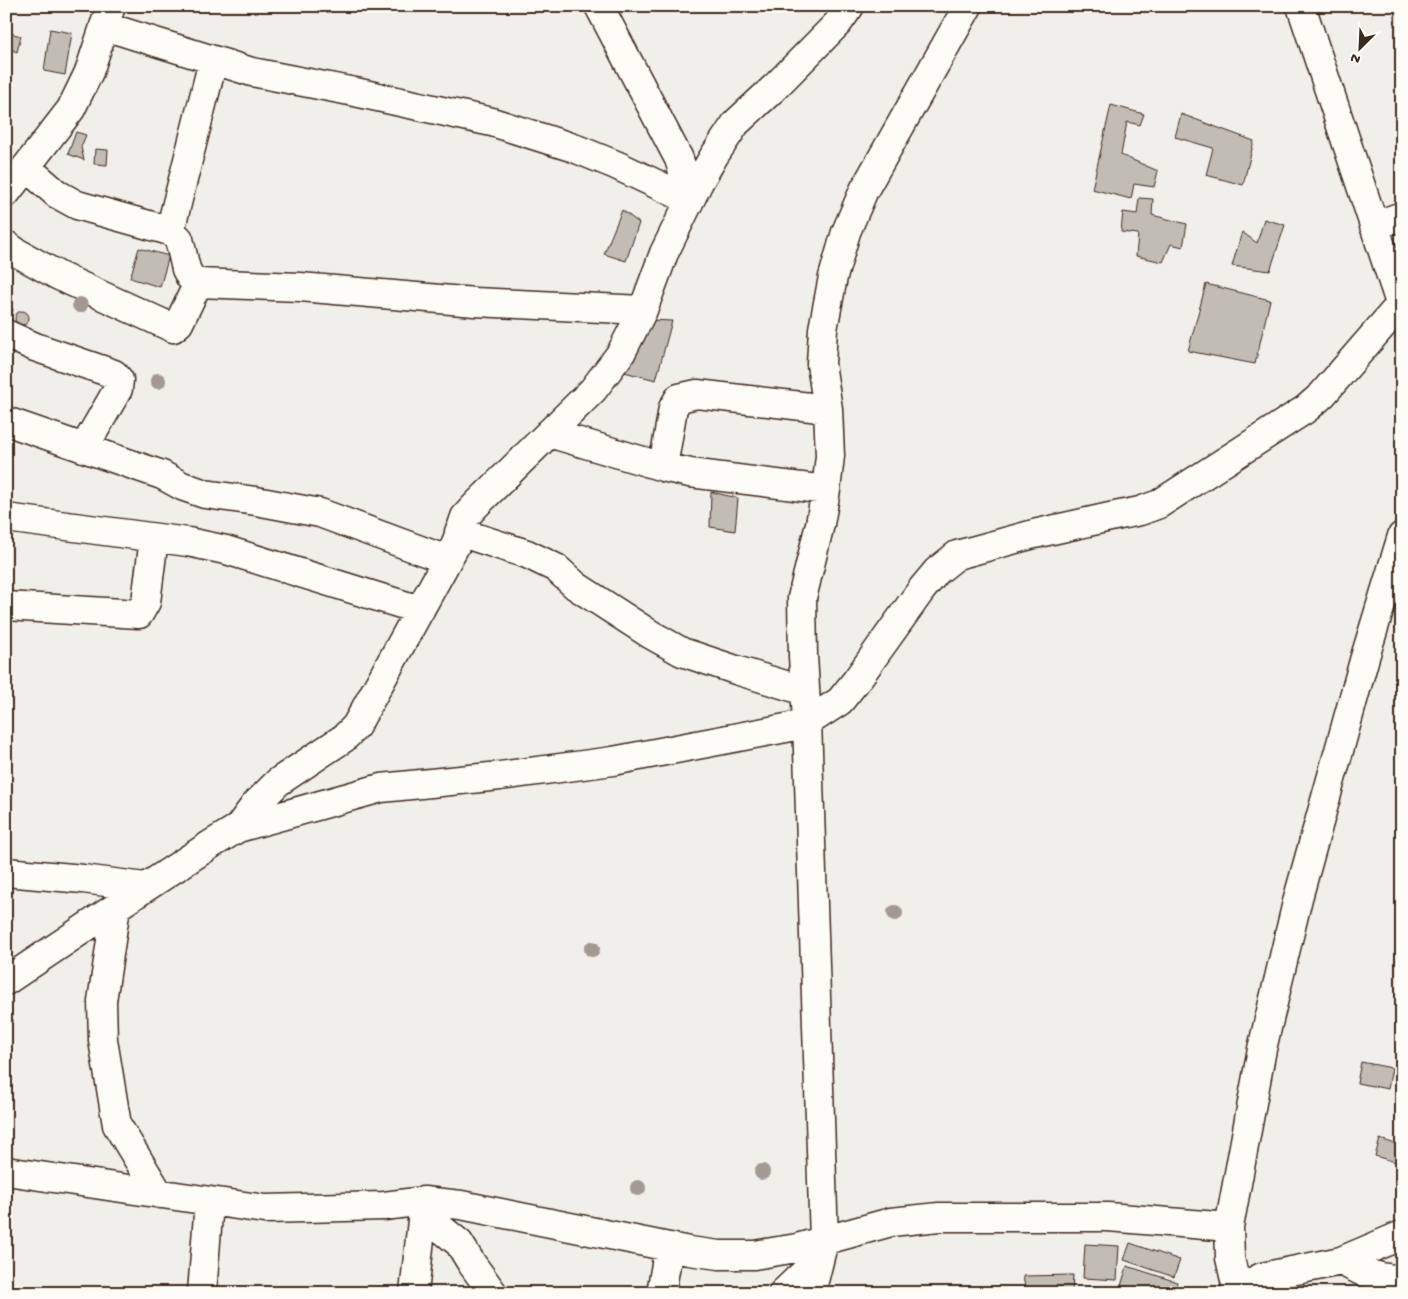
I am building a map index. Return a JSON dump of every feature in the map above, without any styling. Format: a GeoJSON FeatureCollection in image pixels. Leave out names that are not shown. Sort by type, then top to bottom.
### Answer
{"type":"FeatureCollection","features":[{"type":"Feature","properties":{"kind":"street"},"geometry":{"type":"LineString","coordinates":[[599,6],[679,159],[684,175],[686,198]]}},
{"type":"Feature","properties":{"kind":"street"},"geometry":{"type":"LineString","coordinates":[[238,828],[255,805],[278,782],[344,738],[356,726],[455,546],[465,517],[593,390],[621,353],[644,310],[686,198],[736,123],[781,81],[838,23],[850,6]]}},
{"type":"Feature","properties":{"kind":"street"},"geometry":{"type":"LineString","coordinates":[[811,1293],[822,1250],[802,598],[820,524],[830,456],[828,410],[821,364],[824,329],[833,277],[846,232],[864,190],[968,6]]}},
{"type":"Feature","properties":{"kind":"street"},"geometry":{"type":"LineString","coordinates":[[6,981],[145,887],[238,828],[381,788],[500,776],[613,761],[791,727],[817,716],[840,701],[937,571],[957,555],[1034,534],[1140,511],[1160,504],[1306,409],[1322,394],[1399,295],[1374,226],[1301,6]]}},
{"type":"Feature","properties":{"kind":"street"},"geometry":{"type":"LineString","coordinates":[[6,193],[70,109],[89,72],[108,16],[213,60],[252,72],[492,122],[574,148],[686,198]]}},
{"type":"Feature","properties":{"kind":"street"},"geometry":{"type":"LineString","coordinates":[[170,231],[213,60]]}},
{"type":"Feature","properties":{"kind":"street"},"geometry":{"type":"LineString","coordinates":[[26,167],[57,194],[77,205],[170,231],[179,239],[186,269],[190,277],[198,283],[300,287],[475,302],[644,310]]}},
{"type":"Feature","properties":{"kind":"street"},"geometry":{"type":"LineString","coordinates":[[1374,226],[1402,216]]}},
{"type":"Feature","properties":{"kind":"street"},"geometry":{"type":"LineString","coordinates":[[6,246],[59,276],[173,328],[179,322],[198,283]]}},
{"type":"Feature","properties":{"kind":"street"},"geometry":{"type":"LineString","coordinates":[[6,334],[35,347],[114,374],[119,380],[118,389],[84,448]]}},
{"type":"Feature","properties":{"kind":"street"},"geometry":{"type":"LineString","coordinates":[[664,467],[673,408],[679,398],[697,394],[828,410]]}},
{"type":"Feature","properties":{"kind":"street"},"geometry":{"type":"LineString","coordinates":[[6,421],[162,475],[182,486],[205,494],[320,513],[447,560]]}},
{"type":"Feature","properties":{"kind":"street"},"geometry":{"type":"LineString","coordinates":[[549,433],[664,467],[826,490]]}},
{"type":"Feature","properties":{"kind":"street"},"geometry":{"type":"LineString","coordinates":[[6,518],[188,542],[226,550],[420,610]]}},
{"type":"Feature","properties":{"kind":"street"},"geometry":{"type":"LineString","coordinates":[[459,532],[528,554],[556,568],[576,586],[650,634],[682,652],[805,691]]}},
{"type":"Feature","properties":{"kind":"street"},"geometry":{"type":"LineString","coordinates":[[1402,536],[1365,657],[1298,898],[1262,1049],[1229,1227],[1230,1258],[1236,1291],[1262,1277],[1342,1260],[1402,1235]]}},
{"type":"Feature","properties":{"kind":"street"},"geometry":{"type":"LineString","coordinates":[[6,606],[139,614],[146,602],[154,538]]}},
{"type":"Feature","properties":{"kind":"street"},"geometry":{"type":"LineString","coordinates":[[6,872],[145,887]]}},
{"type":"Feature","properties":{"kind":"street"},"geometry":{"type":"LineString","coordinates":[[116,907],[102,1001],[103,1040],[117,1125],[159,1194]]}},
{"type":"Feature","properties":{"kind":"street"},"geometry":{"type":"LineString","coordinates":[[6,1171],[266,1210],[384,1206],[423,1211],[461,1205],[669,1247],[719,1255],[754,1255],[797,1248],[822,1250]]}},
{"type":"Feature","properties":{"kind":"street"},"geometry":{"type":"LineString","coordinates":[[202,1293],[209,1202]]}},
{"type":"Feature","properties":{"kind":"street"},"geometry":{"type":"LineString","coordinates":[[414,1293],[423,1211]]}},
{"type":"Feature","properties":{"kind":"street"},"geometry":{"type":"LineString","coordinates":[[423,1211],[459,1243],[493,1293]]}},
{"type":"Feature","properties":{"kind":"street"},"geometry":{"type":"LineString","coordinates":[[783,1293],[822,1250],[890,1222],[939,1217],[1108,1217],[1229,1227]]}},
{"type":"Feature","properties":{"kind":"street"},"geometry":{"type":"LineString","coordinates":[[661,1293],[669,1247]]}},
{"type":"Feature","properties":{"kind":"street"},"geometry":{"type":"LineString","coordinates":[[1342,1260],[1363,1272],[1402,1280]]}},
{"type":"Feature","properties":{"kind":"building"},"geometry":{"type":"Polygon","coordinates":[[[50,29],[72,33],[65,75],[44,71],[50,29]]]}},
{"type":"Feature","properties":{"kind":"building"},"geometry":{"type":"Polygon","coordinates":[[[6,32],[21,36],[17,52],[12,50],[9,60],[6,59],[6,32]]]}},
{"type":"Feature","properties":{"kind":"building"},"geometry":{"type":"Polygon","coordinates":[[[1111,105],[1144,114],[1140,125],[1127,122],[1121,155],[1158,171],[1154,187],[1134,184],[1131,199],[1092,189],[1111,105]]]}},
{"type":"Feature","properties":{"kind":"building"},"geometry":{"type":"Polygon","coordinates":[[[1181,114],[1254,141],[1243,185],[1206,175],[1213,148],[1175,137],[1181,114]]]}},
{"type":"Feature","properties":{"kind":"building"},"geometry":{"type":"Polygon","coordinates":[[[76,132],[86,135],[81,147],[84,160],[68,154],[76,132]]]}},
{"type":"Feature","properties":{"kind":"building"},"geometry":{"type":"Polygon","coordinates":[[[95,149],[108,150],[107,165],[94,164],[95,149]]]}},
{"type":"Feature","properties":{"kind":"building"},"geometry":{"type":"Polygon","coordinates":[[[1139,198],[1153,199],[1152,215],[1187,224],[1183,247],[1171,244],[1163,262],[1136,256],[1138,234],[1121,232],[1123,212],[1137,214],[1139,198]]]}},
{"type":"Feature","properties":{"kind":"building"},"geometry":{"type":"Polygon","coordinates":[[[622,210],[639,223],[626,261],[604,254],[622,210]]]}},
{"type":"Feature","properties":{"kind":"building"},"geometry":{"type":"Polygon","coordinates":[[[1264,219],[1285,225],[1270,271],[1232,266],[1242,232],[1257,243],[1264,219]]]}},
{"type":"Feature","properties":{"kind":"building"},"geometry":{"type":"Polygon","coordinates":[[[139,248],[169,256],[160,287],[130,278],[139,248]]]}},
{"type":"Feature","properties":{"kind":"building"},"geometry":{"type":"Polygon","coordinates":[[[1206,284],[1270,300],[1255,364],[1188,351],[1206,284]]]}},
{"type":"Feature","properties":{"kind":"building"},"geometry":{"type":"Polygon","coordinates":[[[7,307],[13,309],[11,316],[6,312],[7,307]]]}},
{"type":"Feature","properties":{"kind":"building"},"geometry":{"type":"Polygon","coordinates":[[[22,311],[27,313],[29,318],[27,323],[22,325],[17,323],[15,318],[17,313],[22,311]]]}},
{"type":"Feature","properties":{"kind":"building"},"geometry":{"type":"Polygon","coordinates":[[[650,320],[672,321],[656,380],[624,372],[650,320]]]}},
{"type":"Feature","properties":{"kind":"building"},"geometry":{"type":"Polygon","coordinates":[[[711,492],[738,498],[735,531],[710,527],[711,492]]]}},
{"type":"Feature","properties":{"kind":"building"},"geometry":{"type":"Polygon","coordinates":[[[1361,1062],[1392,1068],[1388,1089],[1357,1083],[1361,1062]]]}},
{"type":"Feature","properties":{"kind":"building"},"geometry":{"type":"Polygon","coordinates":[[[1380,1139],[1402,1146],[1402,1164],[1375,1156],[1380,1139]]]}},
{"type":"Feature","properties":{"kind":"building"},"geometry":{"type":"Polygon","coordinates":[[[1130,1243],[1180,1260],[1174,1277],[1124,1260],[1130,1243]]]}},
{"type":"Feature","properties":{"kind":"building"},"geometry":{"type":"Polygon","coordinates":[[[1085,1244],[1119,1246],[1117,1280],[1083,1278],[1085,1244]]]}},
{"type":"Feature","properties":{"kind":"building"},"geometry":{"type":"Polygon","coordinates":[[[1127,1266],[1177,1282],[1174,1293],[1142,1293],[1121,1286],[1127,1266]]]}},
{"type":"Feature","properties":{"kind":"building"},"geometry":{"type":"Polygon","coordinates":[[[1073,1275],[1072,1293],[1026,1293],[1023,1276],[1073,1275]]]}}]}
